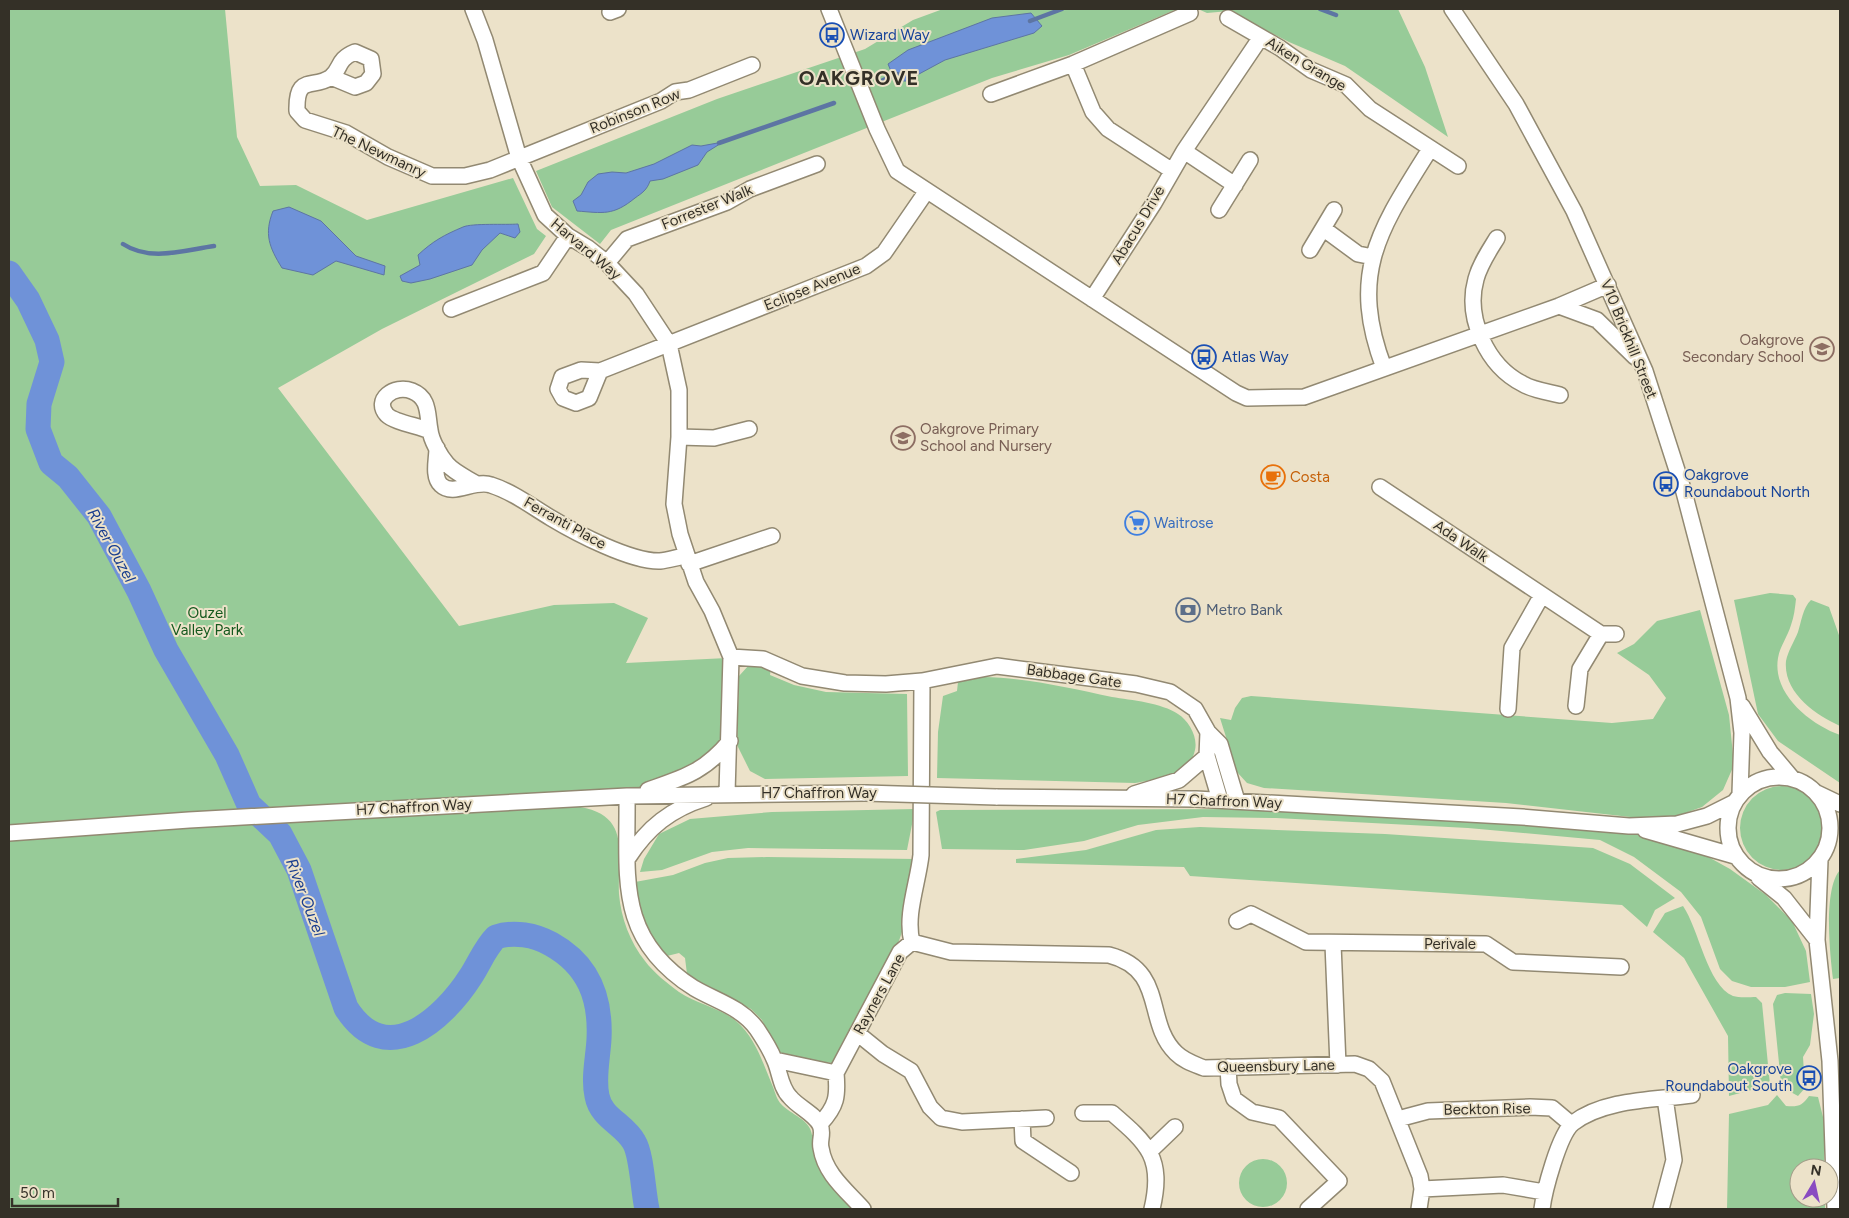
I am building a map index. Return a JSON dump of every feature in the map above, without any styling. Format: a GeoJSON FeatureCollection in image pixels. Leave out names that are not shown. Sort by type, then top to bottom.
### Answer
{"type":"FeatureCollection","features":[{"type":"Feature","properties":{"kind":"street","name":"Harvard Way"},"geometry":{"type":"LineString","coordinates":[[473,9],[485,40],[519,158],[545,215],[568,236],[588,248],[607,263],[636,294],[669,344],[679,390],[679,437],[674,504],[687,560],[712,611],[730,657]]}},
{"type":"Feature","properties":{"kind":"street"},"geometry":{"type":"LineString","coordinates":[[829,9],[877,129],[896,171],[1236,393],[1247,398],[1304,397],[1559,306],[1608,285]]}},
{"type":"Feature","properties":{"kind":"street","name":"V10 Brickhill Street"},"geometry":{"type":"LineString","coordinates":[[1452,9],[1516,104],[1574,212],[1608,285],[1642,366],[1684,492],[1738,698],[1742,733],[1737,799]]}},
{"type":"Feature","properties":{"kind":"street"},"geometry":{"type":"LineString","coordinates":[[991,94],[1073,64],[1190,12]]}},
{"type":"Feature","properties":{"kind":"street","name":"Aiken Grange"},"geometry":{"type":"LineString","coordinates":[[1228,18],[1311,70],[1346,85],[1370,109],[1458,166]]}},
{"type":"Feature","properties":{"kind":"street","name":"Abacus Drive"},"geometry":{"type":"LineString","coordinates":[[1092,299],[1154,203],[1171,170],[1216,100],[1231,84],[1261,37]]}},
{"type":"Feature","properties":{"kind":"street"},"geometry":{"type":"LineString","coordinates":[[1073,64],[1093,112],[1108,129],[1171,170]]}},
{"type":"Feature","properties":{"kind":"street","name":"Robinson Row"},"geometry":{"type":"LineString","coordinates":[[519,158],[661,101],[675,92],[689,90],[752,65]]}},
{"type":"Feature","properties":{"kind":"street","name":"The Newmanry"},"geometry":{"type":"LineString","coordinates":[[331,77],[304,86],[296,97],[297,111],[305,120],[346,133],[388,157],[432,176],[465,176],[490,170],[519,158]]}},
{"type":"Feature","properties":{"kind":"street"},"geometry":{"type":"LineString","coordinates":[[1384,368],[1373,337],[1368,311],[1368,285],[1373,257],[1390,213],[1430,149]]}},
{"type":"Feature","properties":{"kind":"street"},"geometry":{"type":"LineString","coordinates":[[1184,151],[1235,185]]}},
{"type":"Feature","properties":{"kind":"street"},"geometry":{"type":"LineString","coordinates":[[1219,210],[1250,160]]}},
{"type":"Feature","properties":{"kind":"street","name":"Forrester Walk"},"geometry":{"type":"LineString","coordinates":[[607,263],[628,239],[727,202],[750,190],[817,164]]}},
{"type":"Feature","properties":{"kind":"street","name":"Eclipse Avenue"},"geometry":{"type":"LineString","coordinates":[[600,372],[866,266],[884,253],[926,192]]}},
{"type":"Feature","properties":{"kind":"street"},"geometry":{"type":"LineString","coordinates":[[1310,250],[1334,210]]}},
{"type":"Feature","properties":{"kind":"street"},"geometry":{"type":"LineString","coordinates":[[1324,229],[1358,254],[1373,257]]}},
{"type":"Feature","properties":{"kind":"street"},"geometry":{"type":"LineString","coordinates":[[451,309],[543,273],[568,236]]}},
{"type":"Feature","properties":{"kind":"street"},"geometry":{"type":"LineString","coordinates":[[1497,238],[1485,257],[1476,279],[1473,306],[1480,334],[1489,354],[1505,373],[1524,385],[1560,395]]}},
{"type":"Feature","properties":{"kind":"street"},"geometry":{"type":"LineString","coordinates":[[1559,306],[1597,320],[1626,346],[1642,366]]}},
{"type":"Feature","properties":{"kind":"street"},"geometry":{"type":"LineString","coordinates":[[679,437],[714,438],[749,429]]}},
{"type":"Feature","properties":{"kind":"street","name":"Ferranti Place"},"geometry":{"type":"LineString","coordinates":[[430,431],[446,463],[475,483],[491,484],[520,498],[550,518],[614,549],[658,561],[687,560],[772,536]]}},
{"type":"Feature","properties":{"kind":"street","name":"Ada Walk"},"geometry":{"type":"LineString","coordinates":[[1380,487],[1542,595],[1609,634],[1580,669],[1576,706]]}},
{"type":"Feature","properties":{"kind":"street"},"geometry":{"type":"LineString","coordinates":[[1508,708],[1512,648],[1542,595]]}},
{"type":"Feature","properties":{"kind":"street"},"geometry":{"type":"LineString","coordinates":[[628,858],[642,836],[666,816],[691,803],[726,793],[730,741],[730,657]]}},
{"type":"Feature","properties":{"kind":"street","name":"Babbage Gate"},"geometry":{"type":"LineString","coordinates":[[730,657],[763,659],[802,676],[844,683],[886,684],[922,681],[997,666],[1136,684],[1170,692],[1195,709],[1208,732],[1220,744],[1237,801]]}},
{"type":"Feature","properties":{"kind":"street","name":"Rayners Lane"},"geometry":{"type":"LineString","coordinates":[[836,1072],[900,952],[912,942],[908,927],[919,878],[922,681]]}},
{"type":"Feature","properties":{"kind":"street","name":"V10 Brickhill Street"},"geometry":{"type":"LineString","coordinates":[[1738,698],[1752,726],[1792,778]]}},
{"type":"Feature","properties":{"kind":"street"},"geometry":{"type":"LineString","coordinates":[[1208,732],[1207,756],[1220,800]]}},
{"type":"Feature","properties":{"kind":"street"},"geometry":{"type":"LineString","coordinates":[[730,741],[716,758],[692,775],[631,795],[628,858],[631,910],[637,928],[652,950],[672,971],[694,988],[731,1006],[747,1017],[775,1060],[788,1096],[820,1124],[822,1132],[820,1146],[828,1171],[863,1209]]}},
{"type":"Feature","properties":{"kind":"street"},"geometry":{"type":"LineString","coordinates":[[1120,798],[1179,780],[1207,756]]}},
{"type":"Feature","properties":{"kind":"street"},"geometry":{"type":"LineString","coordinates":[[1817,940],[1784,898],[1735,856],[1729,844],[1728,816],[1737,799],[1750,785],[1778,776],[1792,778],[1840,804]]}},
{"type":"Feature","properties":{"kind":"street"},"geometry":{"type":"LineString","coordinates":[[1816,792],[1825,805],[1830,820],[1830,836],[1823,855],[1817,940],[1826,1012],[1835,1209]]}},
{"type":"Feature","properties":{"kind":"street","name":"H7 Chaffron Way"},"geometry":{"type":"LineString","coordinates":[[9,833],[409,807],[631,795],[726,793],[864,793],[1220,800],[1522,817],[1629,826],[1677,824],[1707,816],[1737,799]]}},
{"type":"Feature","properties":{"kind":"street","name":"H7 Chaffron Way"},"geometry":{"type":"LineString","coordinates":[[1629,826],[1692,842],[1735,856]]}},
{"type":"Feature","properties":{"kind":"street"},"geometry":{"type":"LineString","coordinates":[[1754,874],[1768,879],[1782,880],[1797,877],[1810,870],[1823,855],[1840,846]]}},
{"type":"Feature","properties":{"kind":"street","name":"Perivale"},"geometry":{"type":"LineString","coordinates":[[1237,921],[1250,907],[1306,942],[1334,944],[1486,944],[1513,962],[1621,967]]}},
{"type":"Feature","properties":{"kind":"street","name":"Queensbury Lane"},"geometry":{"type":"LineString","coordinates":[[912,942],[951,952],[1109,955],[1125,959],[1145,979],[1166,1039],[1176,1053],[1189,1062],[1204,1068],[1356,1064],[1369,1069],[1382,1081],[1420,1176],[1422,1189],[1419,1209]]}},
{"type":"Feature","properties":{"kind":"street"},"geometry":{"type":"LineString","coordinates":[[1334,944],[1338,1065]]}},
{"type":"Feature","properties":{"kind":"street"},"geometry":{"type":"LineString","coordinates":[[857,1033],[883,1054],[911,1071],[930,1107],[941,1118],[962,1122],[1046,1118]]}},
{"type":"Feature","properties":{"kind":"street"},"geometry":{"type":"LineString","coordinates":[[775,1060],[836,1072],[836,1101],[831,1113],[820,1124]]}},
{"type":"Feature","properties":{"kind":"street"},"geometry":{"type":"LineString","coordinates":[[1228,1067],[1228,1084],[1234,1099],[1252,1112],[1279,1118],[1338,1181],[1308,1209]]}},
{"type":"Feature","properties":{"kind":"street"},"geometry":{"type":"LineString","coordinates":[[1542,1209],[1544,1192],[1556,1156],[1571,1124],[1592,1112],[1625,1104],[1692,1095]]}},
{"type":"Feature","properties":{"kind":"street"},"geometry":{"type":"LineString","coordinates":[[1661,1209],[1674,1160],[1665,1098]]}},
{"type":"Feature","properties":{"kind":"street","name":"Beckton Rise"},"geometry":{"type":"LineString","coordinates":[[1398,1119],[1428,1111],[1530,1107],[1552,1108],[1571,1124]]}},
{"type":"Feature","properties":{"kind":"street"},"geometry":{"type":"LineString","coordinates":[[1083,1113],[1112,1113],[1143,1139],[1156,1167],[1152,1209]]}},
{"type":"Feature","properties":{"kind":"street"},"geometry":{"type":"LineString","coordinates":[[1022,1120],[1023,1141],[1071,1173]]}},
{"type":"Feature","properties":{"kind":"street"},"geometry":{"type":"LineString","coordinates":[[1150,1151],[1175,1128]]}},
{"type":"Feature","properties":{"kind":"street"},"geometry":{"type":"LineString","coordinates":[[1422,1189],[1503,1185],[1544,1192]]}},
{"type":"Feature","properties":{"kind":"green space","name":"Ouzel Valley Park"},"geometry":{"type":"Polygon","coordinates":[[[9,9],[225,9],[237,137],[260,186],[296,185],[367,220],[513,178],[537,229],[546,236],[534,254],[382,329],[278,388],[459,626],[554,605],[614,603],[648,618],[626,663],[727,658],[730,741],[716,758],[626,799],[431,807],[580,807],[597,812],[608,819],[615,828],[618,839],[619,894],[622,912],[627,929],[640,954],[656,974],[679,992],[729,1016],[749,1035],[778,1100],[785,1108],[808,1125],[812,1135],[816,1134],[856,1209],[9,1209],[9,9]]]}},
{"type":"Feature","properties":{"kind":"green space"},"geometry":{"type":"Polygon","coordinates":[[[943,9],[1177,9],[1069,55],[992,78],[611,230],[600,244],[552,207],[536,171],[717,99],[865,49],[913,20],[943,9]]]}},
{"type":"Feature","properties":{"kind":"green space"},"geometry":{"type":"Polygon","coordinates":[[[1198,9],[1398,9],[1425,67],[1448,137],[1345,66],[1289,42],[1229,11],[1207,13],[1198,9]]]}},
{"type":"Feature","properties":{"kind":"green space"},"geometry":{"type":"Polygon","coordinates":[[[1770,593],[1793,595],[1796,599],[1790,629],[1778,658],[1781,684],[1795,706],[1817,723],[1840,735],[1840,783],[1778,741],[1758,714],[1734,600],[1770,593]]]}},
{"type":"Feature","properties":{"kind":"green space"},"geometry":{"type":"Polygon","coordinates":[[[1811,600],[1829,607],[1840,638],[1840,726],[1821,716],[1803,701],[1795,693],[1786,673],[1787,657],[1798,632],[1804,611],[1811,600]]]}},
{"type":"Feature","properties":{"kind":"green space"},"geometry":{"type":"Polygon","coordinates":[[[1700,610],[1729,715],[1734,765],[1723,790],[1702,807],[1674,817],[1648,819],[1506,803],[1264,788],[1247,783],[1237,772],[1220,718],[1231,720],[1235,708],[1242,698],[1251,696],[1612,723],[1653,719],[1666,698],[1649,675],[1617,653],[1634,644],[1657,621],[1700,610]]]}},
{"type":"Feature","properties":{"kind":"green space"},"geometry":{"type":"Polygon","coordinates":[[[759,663],[771,668],[770,675],[794,685],[826,692],[907,694],[908,776],[765,779],[750,771],[737,745],[739,676],[749,665],[759,663]]]}},
{"type":"Feature","properties":{"kind":"green space"},"geometry":{"type":"Polygon","coordinates":[[[983,677],[1016,679],[1048,684],[1164,707],[1182,717],[1192,730],[1196,745],[1192,759],[1187,766],[1171,775],[1135,783],[937,778],[938,732],[943,696],[957,691],[958,682],[983,677]]]}},
{"type":"Feature","properties":{"kind":"green space"},"geometry":{"type":"Polygon","coordinates":[[[1782,786],[1798,789],[1812,798],[1821,812],[1824,828],[1821,844],[1812,858],[1798,867],[1782,870],[1766,867],[1752,858],[1743,844],[1740,828],[1743,812],[1752,798],[1766,789],[1782,786]]]}},
{"type":"Feature","properties":{"kind":"green space"},"geometry":{"type":"Polygon","coordinates":[[[915,809],[907,850],[748,848],[712,852],[662,870],[640,872],[644,859],[659,834],[690,819],[772,812],[915,809]]]}},
{"type":"Feature","properties":{"kind":"green space"},"geometry":{"type":"Polygon","coordinates":[[[1249,809],[1444,819],[1622,832],[1685,844],[1730,869],[1766,895],[1792,921],[1806,951],[1810,982],[1785,987],[1751,987],[1732,981],[1720,969],[1701,917],[1681,892],[1634,857],[1600,840],[1468,828],[1276,818],[1203,817],[1138,825],[1084,841],[1024,850],[942,849],[936,812],[940,810],[1249,809]]]}},
{"type":"Feature","properties":{"kind":"green space"},"geometry":{"type":"Polygon","coordinates":[[[1200,827],[1385,834],[1593,848],[1630,864],[1675,898],[1655,910],[1647,927],[1622,905],[1190,876],[1184,867],[1016,863],[1016,859],[1086,850],[1156,830],[1200,827]]]}},
{"type":"Feature","properties":{"kind":"green space"},"geometry":{"type":"Polygon","coordinates":[[[728,858],[916,859],[906,919],[894,954],[836,1061],[832,1063],[785,1056],[777,1051],[762,1020],[751,1009],[703,986],[687,974],[685,958],[679,953],[667,956],[658,948],[637,909],[635,882],[673,875],[705,863],[728,858]]]}},
{"type":"Feature","properties":{"kind":"green space"},"geometry":{"type":"Polygon","coordinates":[[[1840,870],[1840,978],[1833,979],[1829,939],[1830,907],[1831,892],[1840,870]]]}},
{"type":"Feature","properties":{"kind":"green space"},"geometry":{"type":"Polygon","coordinates":[[[1683,906],[1716,981],[1724,990],[1735,997],[1756,997],[1762,1003],[1770,1085],[1729,1096],[1728,1036],[1684,958],[1653,932],[1665,913],[1683,906]]]}},
{"type":"Feature","properties":{"kind":"green space"},"geometry":{"type":"Polygon","coordinates":[[[1785,993],[1811,994],[1814,1014],[1810,1045],[1803,1057],[1805,1088],[1798,1096],[1787,1090],[1781,1083],[1773,1004],[1777,995],[1785,993]]]}},
{"type":"Feature","properties":{"kind":"green space"},"geometry":{"type":"Polygon","coordinates":[[[1777,1095],[1786,1106],[1802,1104],[1809,1096],[1818,1097],[1824,1121],[1824,1158],[1789,1158],[1789,1208],[1825,1209],[1727,1209],[1729,1114],[1768,1105],[1777,1095]]]}},
{"type":"Feature","properties":{"kind":"green space"},"geometry":{"type":"Polygon","coordinates":[[[1263,1159],[1272,1161],[1280,1166],[1285,1174],[1287,1183],[1285,1192],[1280,1200],[1272,1205],[1263,1207],[1254,1205],[1246,1200],[1241,1192],[1239,1183],[1241,1174],[1246,1166],[1254,1161],[1263,1159]]]}},
{"type":"Feature","properties":{"kind":"water"},"geometry":{"type":"Polygon","coordinates":[[[1031,13],[1042,26],[1034,33],[945,60],[906,81],[895,81],[888,64],[908,50],[992,18],[1031,13]]]}},
{"type":"Feature","properties":{"kind":"water"},"geometry":{"type":"Polygon","coordinates":[[[723,142],[707,152],[698,165],[663,179],[650,181],[642,193],[614,211],[601,213],[577,211],[573,201],[581,195],[588,182],[598,174],[626,173],[654,164],[692,145],[701,146],[723,142]]]}},
{"type":"Feature","properties":{"kind":"water"},"geometry":{"type":"Polygon","coordinates":[[[289,207],[321,221],[356,256],[385,266],[384,275],[336,261],[313,275],[282,268],[271,247],[268,234],[273,211],[289,207]]]}},
{"type":"Feature","properties":{"kind":"water"},"geometry":{"type":"Polygon","coordinates":[[[518,224],[520,232],[515,238],[500,233],[482,250],[472,265],[430,279],[411,283],[402,281],[400,276],[420,265],[418,255],[434,242],[450,233],[467,226],[518,224]]]}},
{"type":"Feature","properties":{"kind":"waterway"},"geometry":{"type":"LineString","coordinates":[[1030,21],[1062,9]]}},
{"type":"Feature","properties":{"kind":"waterway"},"geometry":{"type":"LineString","coordinates":[[1320,9],[1336,15]]}},
{"type":"Feature","properties":{"kind":"waterway"},"geometry":{"type":"LineString","coordinates":[[883,80],[898,74]]}},
{"type":"Feature","properties":{"kind":"waterway"},"geometry":{"type":"LineString","coordinates":[[719,143],[834,103]]}},
{"type":"Feature","properties":{"kind":"waterway"},"geometry":{"type":"LineString","coordinates":[[123,244],[133,249],[156,254],[214,246]]}},
{"type":"Feature","properties":{"kind":"waterway","name":"River Ouzel"},"geometry":{"type":"LineString","coordinates":[[9,273],[28,300],[47,340],[52,362],[39,404],[38,429],[51,463],[68,477],[99,516],[139,591],[166,650],[227,755],[249,805],[280,834],[299,870],[346,1008],[362,1027],[378,1036],[396,1037],[413,1032],[430,1022],[445,1008],[459,993],[496,937],[510,934],[531,936],[545,941],[564,952],[583,972],[595,996],[599,1024],[596,1075],[597,1096],[603,1110],[625,1130],[637,1148],[647,1209]]}},
{"type":"Feature","properties":{"kind":"place","name":"Wizard Way"},"geometry":{"type":"Point","coordinates":[832,35]}},
{"type":"Feature","properties":{"kind":"place","name":"Oakgrove Secondary School"},"geometry":{"type":"Point","coordinates":[1822,349]}},
{"type":"Feature","properties":{"kind":"place","name":"Atlas Way"},"geometry":{"type":"Point","coordinates":[1204,357]}},
{"type":"Feature","properties":{"kind":"place","name":"Oakgrove Primary School and Nursery"},"geometry":{"type":"Point","coordinates":[903,438]}},
{"type":"Feature","properties":{"kind":"place","name":"Costa"},"geometry":{"type":"Point","coordinates":[1273,477]}},
{"type":"Feature","properties":{"kind":"place","name":"Oakgrove Roundabout North"},"geometry":{"type":"Point","coordinates":[1666,484]}},
{"type":"Feature","properties":{"kind":"place","name":"Waitrose"},"geometry":{"type":"Point","coordinates":[1137,523]}},
{"type":"Feature","properties":{"kind":"place","name":"Metro Bank"},"geometry":{"type":"Point","coordinates":[1188,610]}},
{"type":"Feature","properties":{"kind":"place","name":"Oakgrove Roundabout South"},"geometry":{"type":"Point","coordinates":[1809,1078]}},
{"type":"Feature","properties":{"kind":"district","name":"OAKGROVE"},"geometry":{"type":"Point","coordinates":[859,78]}}]}
